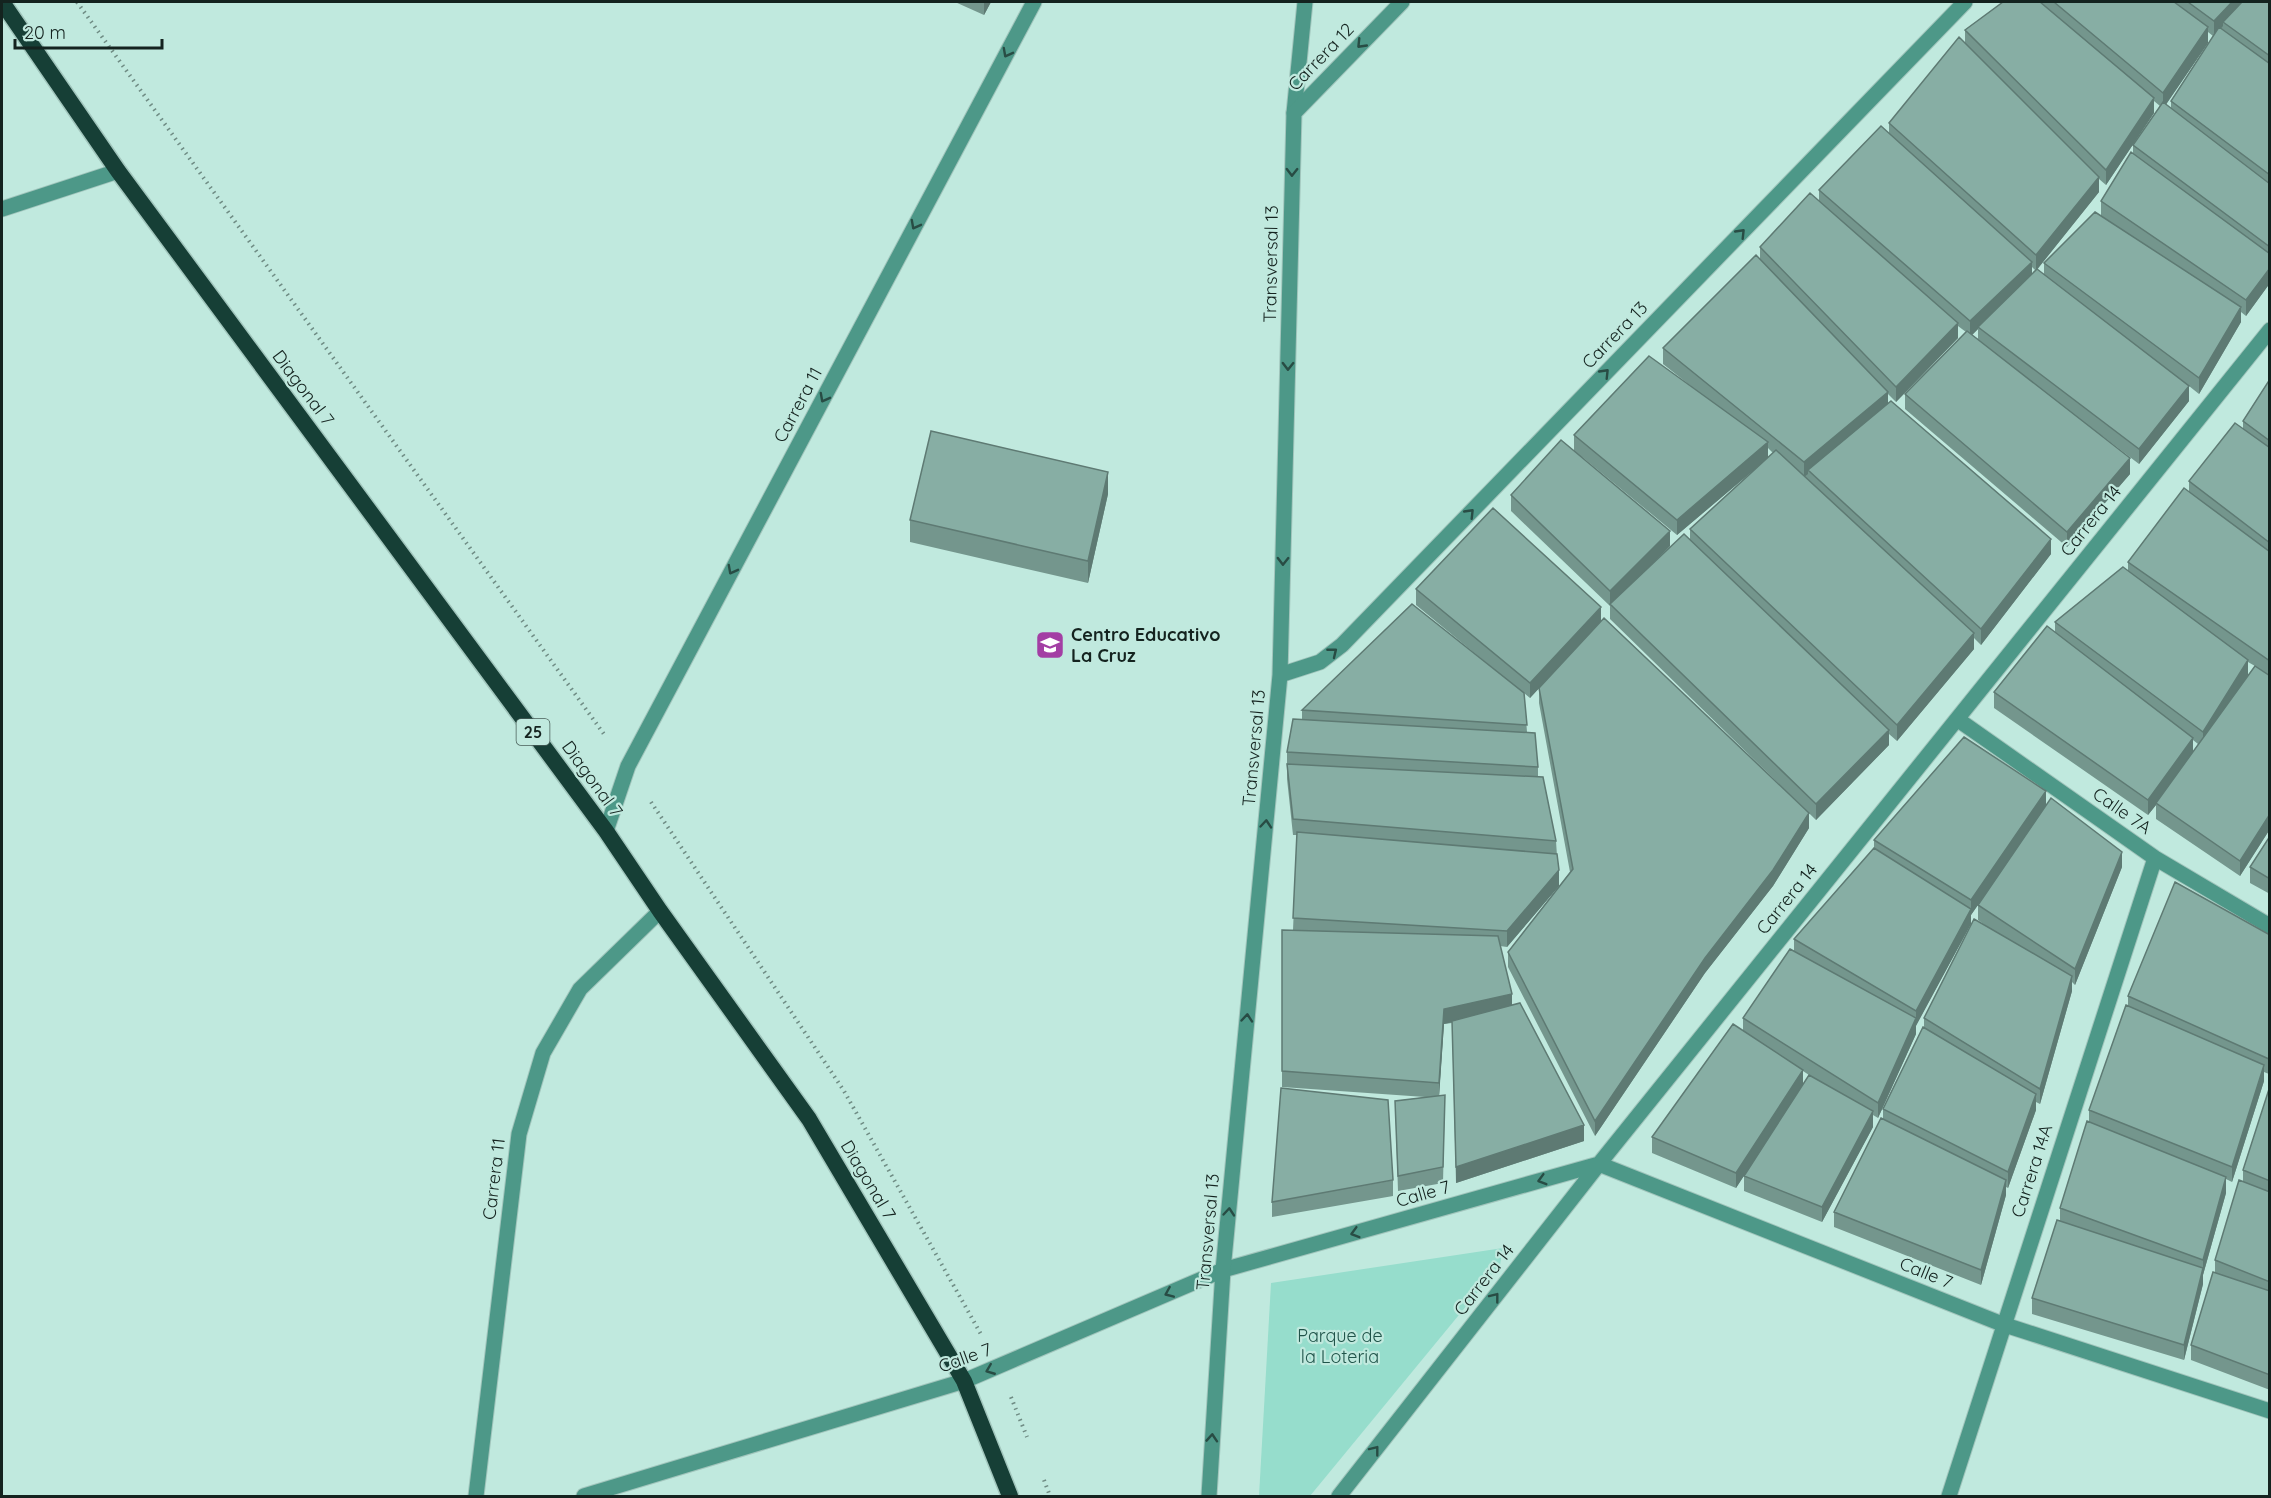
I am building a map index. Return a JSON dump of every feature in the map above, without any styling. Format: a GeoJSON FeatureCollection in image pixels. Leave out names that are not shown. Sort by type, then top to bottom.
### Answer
{"type":"FeatureCollection","features":[{"type":"Feature","properties":{"kind":"highway","name":"Diagonal 7"},"geometry":{"type":"LineString","coordinates":[[2,2],[8,20],[606,831],[660,911],[809,1119],[964,1381],[1010,1497]]}},
{"type":"Feature","properties":{"kind":"street","name":"Carrera 11"},"geometry":{"type":"LineString","coordinates":[[606,831],[628,766],[1034,2]]}},
{"type":"Feature","properties":{"kind":"street","name":"Transversal 13"},"geometry":{"type":"LineString","coordinates":[[1209,1497],[1223,1270],[1280,675],[1294,113],[1305,2]]}},
{"type":"Feature","properties":{"kind":"street","name":"Carrera 12"},"geometry":{"type":"LineString","coordinates":[[1294,113],[1402,2]]}},
{"type":"Feature","properties":{"kind":"street","name":"Carrera 13"},"geometry":{"type":"LineString","coordinates":[[1280,675],[1320,662],[1342,645],[1965,2]]}},
{"type":"Feature","properties":{"kind":"street"},"geometry":{"type":"LineString","coordinates":[[2,209],[118,171]]}},
{"type":"Feature","properties":{"kind":"street","name":"Carrera 14"},"geometry":{"type":"LineString","coordinates":[[1339,1497],[1599,1164],[2270,330]]}},
{"type":"Feature","properties":{"kind":"street","name":"Calle 7A"},"geometry":{"type":"LineString","coordinates":[[1957,719],[2155,858],[2270,927]]}},
{"type":"Feature","properties":{"kind":"street","name":"Carrera 14A"},"geometry":{"type":"LineString","coordinates":[[1948,1497],[2002,1324],[2155,858]]}},
{"type":"Feature","properties":{"kind":"street","name":"Carrera 11"},"geometry":{"type":"LineString","coordinates":[[476,1497],[519,1134],[543,1053],[580,988],[660,911]]}},
{"type":"Feature","properties":{"kind":"street","name":"Calle 7"},"geometry":{"type":"LineString","coordinates":[[584,1497],[964,1381],[1223,1270],[1599,1164],[2002,1324],[2270,1411]]}},
{"type":"Feature","properties":{"kind":"path"},"geometry":{"type":"LineString","coordinates":[[77,2],[628,766],[844,1091],[999,1366],[1029,1442]]}},
{"type":"Feature","properties":{"kind":"path"},"geometry":{"type":"LineString","coordinates":[[1042,1475],[1050,1497]]}},
{"type":"Feature","properties":{"kind":"green space","name":"Parque de la Loteria"},"geometry":{"type":"Polygon","coordinates":[[[1503,1248],[1500,1265],[1310,1496],[1259,1496],[1271,1283],[1503,1248]]]}},
{"type":"Feature","properties":{"kind":"building"},"geometry":{"type":"Polygon","coordinates":[[[2003,2],[2040,2],[2154,98],[2106,170],[1965,30],[2003,2]]]}},
{"type":"Feature","properties":{"kind":"building"},"geometry":{"type":"Polygon","coordinates":[[[2054,2],[2174,2],[2208,27],[2163,93],[2054,2]]]}},
{"type":"Feature","properties":{"kind":"building"},"geometry":{"type":"Polygon","coordinates":[[[2188,2],[2232,2],[2214,21],[2188,2]]]}},
{"type":"Feature","properties":{"kind":"building"},"geometry":{"type":"Polygon","coordinates":[[[2242,2],[2270,2],[2270,56],[2223,22],[2242,2]]]}},
{"type":"Feature","properties":{"kind":"building"},"geometry":{"type":"Polygon","coordinates":[[[2219,27],[2270,64],[2270,175],[2171,101],[2219,27]]]}},
{"type":"Feature","properties":{"kind":"building"},"geometry":{"type":"Polygon","coordinates":[[[1959,37],[2099,177],[2036,255],[1889,123],[1959,37]]]}},
{"type":"Feature","properties":{"kind":"building"},"geometry":{"type":"Polygon","coordinates":[[[2163,102],[2270,184],[2270,247],[2133,145],[2163,102]]]}},
{"type":"Feature","properties":{"kind":"building"},"geometry":{"type":"Polygon","coordinates":[[[1881,126],[2032,262],[1970,321],[1819,190],[1881,126]]]}},
{"type":"Feature","properties":{"kind":"building"},"geometry":{"type":"Polygon","coordinates":[[[2131,152],[2270,254],[2270,268],[2246,300],[2101,201],[2131,152]]]}},
{"type":"Feature","properties":{"kind":"building"},"geometry":{"type":"Polygon","coordinates":[[[1810,193],[1958,323],[1896,387],[1760,247],[1810,193]]]}},
{"type":"Feature","properties":{"kind":"building"},"geometry":{"type":"Polygon","coordinates":[[[2095,212],[2241,307],[2199,378],[2044,263],[2095,212]]]}},
{"type":"Feature","properties":{"kind":"building"},"geometry":{"type":"Polygon","coordinates":[[[1756,255],[1888,392],[1804,462],[1663,348],[1756,255]]]}},
{"type":"Feature","properties":{"kind":"building"},"geometry":{"type":"Polygon","coordinates":[[[2037,269],[2189,386],[2139,449],[1978,327],[2037,269]]]}},
{"type":"Feature","properties":{"kind":"building"},"geometry":{"type":"Polygon","coordinates":[[[1967,331],[2130,458],[2067,532],[1905,394],[1967,331]]]}},
{"type":"Feature","properties":{"kind":"building"},"geometry":{"type":"Polygon","coordinates":[[[1649,356],[1768,442],[1677,520],[1574,435],[1649,356]]]}},
{"type":"Feature","properties":{"kind":"building"},"geometry":{"type":"Polygon","coordinates":[[[2270,379],[2270,441],[2243,421],[2270,379]]]}},
{"type":"Feature","properties":{"kind":"building"},"geometry":{"type":"Polygon","coordinates":[[[1891,401],[2051,539],[1981,629],[1808,470],[1891,401]]]}},
{"type":"Feature","properties":{"kind":"building"},"geometry":{"type":"Polygon","coordinates":[[[2235,423],[2270,448],[2270,543],[2189,481],[2235,423]]]}},
{"type":"Feature","properties":{"kind":"building"},"geometry":{"type":"Polygon","coordinates":[[[931,431],[1108,472],[1088,561],[910,520],[931,431]]]}},
{"type":"Feature","properties":{"kind":"building"},"geometry":{"type":"Polygon","coordinates":[[[1561,440],[1670,531],[1610,591],[1511,495],[1561,440]]]}},
{"type":"Feature","properties":{"kind":"building"},"geometry":{"type":"Polygon","coordinates":[[[1776,450],[1974,633],[1897,725],[1690,529],[1776,450]]]}},
{"type":"Feature","properties":{"kind":"building"},"geometry":{"type":"Polygon","coordinates":[[[2184,488],[2270,552],[2270,661],[2128,562],[2184,488]]]}},
{"type":"Feature","properties":{"kind":"building"},"geometry":{"type":"Polygon","coordinates":[[[1493,508],[1601,607],[1530,683],[1416,589],[1493,508]]]}},
{"type":"Feature","properties":{"kind":"building"},"geometry":{"type":"Polygon","coordinates":[[[1684,534],[1889,730],[1816,804],[1610,604],[1684,534]]]}},
{"type":"Feature","properties":{"kind":"building"},"geometry":{"type":"Polygon","coordinates":[[[2123,567],[2248,660],[2203,732],[2055,622],[2123,567]]]}},
{"type":"Feature","properties":{"kind":"building"},"geometry":{"type":"Polygon","coordinates":[[[1412,604],[1524,693],[1527,725],[1302,710],[1412,604]]]}},
{"type":"Feature","properties":{"kind":"building"},"geometry":{"type":"Polygon","coordinates":[[[1604,618],[1809,813],[1773,870],[1705,958],[1595,1121],[1508,952],[1573,869],[1539,688],[1604,618]]]}},
{"type":"Feature","properties":{"kind":"building"},"geometry":{"type":"Polygon","coordinates":[[[2047,626],[2193,738],[2148,800],[1994,692],[2047,626]]]}},
{"type":"Feature","properties":{"kind":"building"},"geometry":{"type":"Polygon","coordinates":[[[2255,666],[2270,676],[2270,814],[2240,861],[2156,803],[2255,666]]]}},
{"type":"Feature","properties":{"kind":"building"},"geometry":{"type":"Polygon","coordinates":[[[1293,719],[1535,733],[1538,767],[1287,752],[1293,719]]]}},
{"type":"Feature","properties":{"kind":"building"},"geometry":{"type":"Polygon","coordinates":[[[1964,737],[2046,791],[1971,900],[1874,840],[1964,737]]]}},
{"type":"Feature","properties":{"kind":"building"},"geometry":{"type":"Polygon","coordinates":[[[1287,764],[1543,777],[1556,841],[1293,819],[1287,764]]]}},
{"type":"Feature","properties":{"kind":"building"},"geometry":{"type":"Polygon","coordinates":[[[2051,798],[2122,852],[2075,969],[1978,905],[2051,798]]]}},
{"type":"Feature","properties":{"kind":"building"},"geometry":{"type":"Polygon","coordinates":[[[1297,832],[1557,854],[1559,870],[1507,931],[1293,918],[1297,832]]]}},
{"type":"Feature","properties":{"kind":"building"},"geometry":{"type":"Polygon","coordinates":[[[2270,836],[2270,879],[2250,867],[2270,836]]]}},
{"type":"Feature","properties":{"kind":"building"},"geometry":{"type":"Polygon","coordinates":[[[1874,848],[1971,909],[1916,1011],[1794,939],[1874,848]]]}},
{"type":"Feature","properties":{"kind":"building"},"geometry":{"type":"Polygon","coordinates":[[[2175,882],[2270,935],[2269,1059],[2128,996],[2175,882]]]}},
{"type":"Feature","properties":{"kind":"building"},"geometry":{"type":"Polygon","coordinates":[[[1974,919],[2072,976],[2040,1089],[1924,1018],[1974,919]]]}},
{"type":"Feature","properties":{"kind":"building"},"geometry":{"type":"Polygon","coordinates":[[[1282,930],[1498,936],[1512,994],[1444,1009],[1439,1083],[1282,1071],[1282,930]]]}},
{"type":"Feature","properties":{"kind":"building"},"geometry":{"type":"Polygon","coordinates":[[[1790,949],[1916,1018],[1878,1103],[1743,1018],[1790,949]]]}},
{"type":"Feature","properties":{"kind":"building"},"geometry":{"type":"Polygon","coordinates":[[[1520,1003],[1584,1125],[1456,1167],[1452,1021],[1520,1003]]]}},
{"type":"Feature","properties":{"kind":"building"},"geometry":{"type":"Polygon","coordinates":[[[2126,1005],[2264,1065],[2232,1167],[2089,1110],[2126,1005]]]}},
{"type":"Feature","properties":{"kind":"building"},"geometry":{"type":"Polygon","coordinates":[[[1733,1024],[1803,1070],[1736,1173],[1652,1137],[1733,1024]]]}},
{"type":"Feature","properties":{"kind":"building"},"geometry":{"type":"Polygon","coordinates":[[[1923,1027],[2036,1094],[2008,1172],[1883,1109],[1923,1027]]]}},
{"type":"Feature","properties":{"kind":"building"},"geometry":{"type":"Polygon","coordinates":[[[1809,1075],[1873,1111],[1822,1207],[1744,1176],[1809,1075]]]}},
{"type":"Feature","properties":{"kind":"building"},"geometry":{"type":"Polygon","coordinates":[[[2270,1086],[2270,1181],[2243,1170],[2270,1086]]]}},
{"type":"Feature","properties":{"kind":"building"},"geometry":{"type":"Polygon","coordinates":[[[1281,1088],[1388,1100],[1393,1180],[1272,1202],[1281,1088]]]}},
{"type":"Feature","properties":{"kind":"building"},"geometry":{"type":"Polygon","coordinates":[[[1445,1095],[1443,1167],[1398,1176],[1395,1101],[1445,1095]]]}},
{"type":"Feature","properties":{"kind":"building"},"geometry":{"type":"Polygon","coordinates":[[[1881,1118],[2006,1180],[1981,1270],[1834,1212],[1881,1118]]]}},
{"type":"Feature","properties":{"kind":"building"},"geometry":{"type":"Polygon","coordinates":[[[2087,1121],[2226,1177],[2203,1260],[2060,1208],[2087,1121]]]}},
{"type":"Feature","properties":{"kind":"building"},"geometry":{"type":"Polygon","coordinates":[[[2239,1180],[2270,1192],[2270,1282],[2215,1260],[2239,1180]]]}},
{"type":"Feature","properties":{"kind":"building"},"geometry":{"type":"Polygon","coordinates":[[[2057,1220],[2203,1268],[2184,1345],[2032,1298],[2057,1220]]]}},
{"type":"Feature","properties":{"kind":"building"},"geometry":{"type":"Polygon","coordinates":[[[2213,1272],[2270,1291],[2270,1375],[2191,1345],[2213,1272]]]}},
{"type":"Feature","properties":{"kind":"place","name":"Centro Educativo La Cruz"},"geometry":{"type":"Point","coordinates":[1050,645]}}]}
